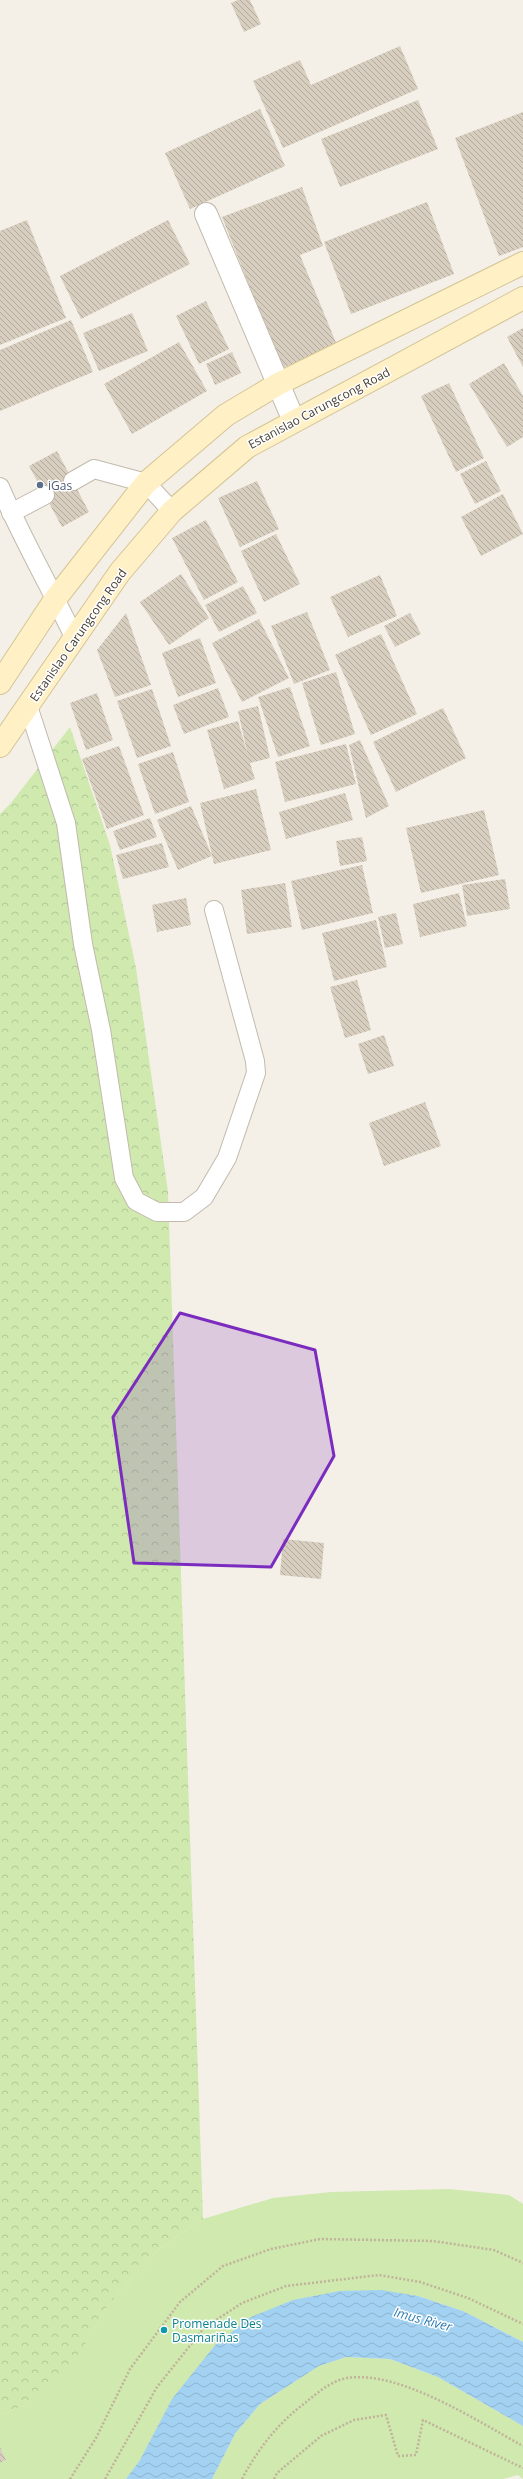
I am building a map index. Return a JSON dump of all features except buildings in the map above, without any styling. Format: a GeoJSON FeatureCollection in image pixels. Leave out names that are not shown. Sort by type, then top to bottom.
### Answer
{"type":"FeatureCollection","features":[{"type":"Feature","properties":{"kind":"street"},"geometry":{"type":"LineString","coordinates":[[206,214],[294,421]]}},
{"type":"Feature","properties":{"kind":"street"},"geometry":{"type":"LineString","coordinates":[[0,683],[56,598],[146,483],[226,415],[278,384],[523,263]]}},
{"type":"Feature","properties":{"kind":"street","name":"Estanislao Carungcong Road"},"geometry":{"type":"LineString","coordinates":[[0,746],[120,572],[172,511],[247,447],[523,298]]}},
{"type":"Feature","properties":{"kind":"lane"},"geometry":{"type":"LineString","coordinates":[[73,481],[94,469],[146,483],[172,511]]}},
{"type":"Feature","properties":{"kind":"lane"},"geometry":{"type":"LineString","coordinates":[[0,487],[11,513],[56,598],[75,639]]}},
{"type":"Feature","properties":{"kind":"lane"},"geometry":{"type":"LineString","coordinates":[[11,513],[45,495]]}},
{"type":"Feature","properties":{"kind":"lane"},"geometry":{"type":"LineString","coordinates":[[28,706],[66,823],[83,944],[101,1030],[124,1178],[136,1201],[157,1212],[184,1212],[204,1197],[227,1158],[256,1073],[255,1061],[214,910]]}},
{"type":"Feature","properties":{"kind":"path"},"geometry":{"type":"LineString","coordinates":[[70,2479],[96,2438],[130,2369],[180,2302],[223,2266],[270,2249],[320,2239],[433,2241],[494,2250],[523,2263]]}},
{"type":"Feature","properties":{"kind":"path"},"geometry":{"type":"LineString","coordinates":[[105,2479],[157,2387],[204,2328],[242,2303],[286,2286],[378,2275],[420,2282],[468,2298],[523,2324]]}},
{"type":"Feature","properties":{"kind":"path"},"geometry":{"type":"LineString","coordinates":[[242,2479],[257,2450],[294,2411],[325,2388],[346,2378],[385,2380],[432,2396],[523,2446]]}},
{"type":"Feature","properties":{"kind":"path"},"geometry":{"type":"LineString","coordinates":[[274,2479],[277,2473],[321,2436],[354,2420],[386,2415],[398,2456],[416,2455],[423,2420],[523,2468]]}},
{"type":"Feature","properties":{"kind":"highlighted area"},"geometry":{"type":"Polygon","coordinates":[[[180,1313],[315,1350],[334,1456],[271,1567],[134,1563],[113,1417],[180,1313]]]}},
{"type":"Feature","properties":{"kind":"green space"},"geometry":{"type":"Polygon","coordinates":[[[70,727],[110,845],[136,968],[168,1192],[203,2219],[159,2249],[108,2305],[81,2351],[55,2385],[25,2405],[0,2415],[0,814],[11,803],[70,727]]]}},
{"type":"Feature","properties":{"kind":"green space","name":"Promenade Des Dasmariñas"},"geometry":{"type":"Polygon","coordinates":[[[449,2189],[509,2195],[523,2204],[523,2342],[463,2311],[418,2296],[140,2460],[126,2479],[0,2479],[0,2415],[25,2405],[81,2350],[108,2305],[159,2249],[203,2219],[273,2198],[331,2192],[449,2189]]]}},
{"type":"Feature","properties":{"kind":"green space"},"geometry":{"type":"Polygon","coordinates":[[[346,2357],[390,2359],[438,2377],[523,2426],[523,2479],[518,2475],[503,2479],[212,2479],[235,2434],[260,2404],[319,2366],[346,2357]]]}},
{"type":"Feature","properties":{"kind":"water","name":"Imus River"},"geometry":{"type":"Polygon","coordinates":[[[381,2290],[418,2296],[463,2311],[523,2342],[523,2426],[438,2377],[390,2359],[346,2357],[319,2366],[260,2404],[235,2434],[212,2479],[126,2479],[140,2460],[172,2399],[216,2344],[251,2317],[293,2300],[340,2291],[381,2290]]]}},
{"type":"Feature","properties":{"kind":"place","name":"iGas"},"geometry":{"type":"Point","coordinates":[40,485]}},
{"type":"Feature","properties":{"kind":"place","name":"Promenade Des Dasmariñas"},"geometry":{"type":"Point","coordinates":[164,2330]}}]}
